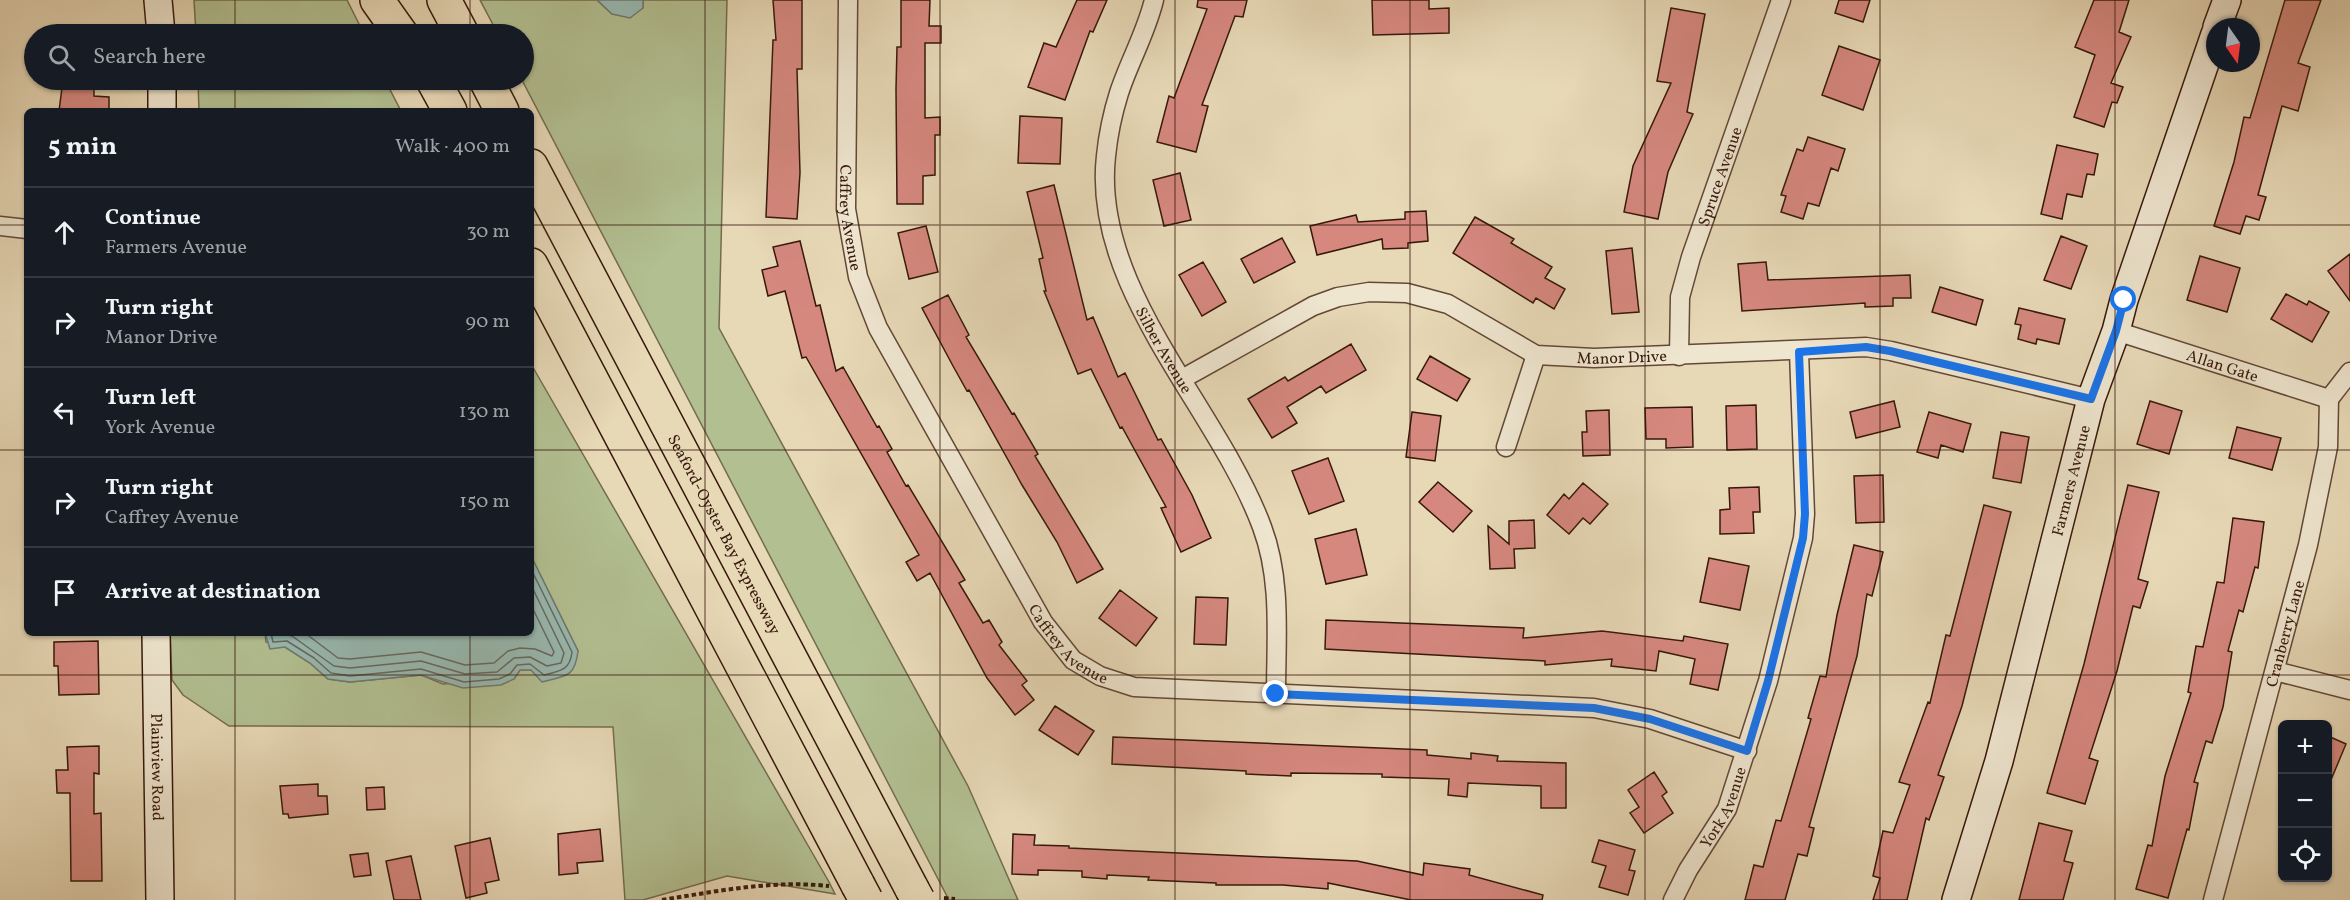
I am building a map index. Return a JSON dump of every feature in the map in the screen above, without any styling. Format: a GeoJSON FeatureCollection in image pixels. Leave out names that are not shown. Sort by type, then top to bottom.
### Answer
{"type":"FeatureCollection","features":[{"type":"Feature","properties":{"kind":"highway"},"geometry":{"type":"LineString","coordinates":[[377,0],[394,24]]}},
{"type":"Feature","properties":{"kind":"highway"},"geometry":{"type":"LineString","coordinates":[[391,0],[404,24]]}},
{"type":"Feature","properties":{"kind":"highway"},"geometry":{"type":"LineString","coordinates":[[444,0],[457,24]]}},
{"type":"Feature","properties":{"kind":"highway"},"geometry":{"type":"LineString","coordinates":[[439,90],[448,108]]}},
{"type":"Feature","properties":{"kind":"highway"},"geometry":{"type":"LineString","coordinates":[[491,90],[500,108]]}},
{"type":"Feature","properties":{"kind":"highway","name":"Seaford-Oyster Bay Expressway"},"geometry":{"type":"LineString","coordinates":[[534,172],[921,895]]}},
{"type":"Feature","properties":{"kind":"highway"},"geometry":{"type":"LineString","coordinates":[[534,271],[855,891]]}},
{"type":"Feature","properties":{"kind":"street"},"geometry":{"type":"LineString","coordinates":[[158,0],[160,24]]}},
{"type":"Feature","properties":{"kind":"street","name":"Caffrey Avenue"},"geometry":{"type":"LineString","coordinates":[[848,0],[846,209],[858,278],[878,328],[1043,622],[1073,660],[1100,676],[1134,687],[1594,708],[1650,719],[1747,751]]}},
{"type":"Feature","properties":{"kind":"street","name":"Silber Avenue"},"geometry":{"type":"LineString","coordinates":[[1154,0],[1149,21],[1118,94],[1106,156],[1106,188],[1110,226],[1125,278],[1236,474],[1262,527],[1271,560],[1276,598],[1276,694]]}},
{"type":"Feature","properties":{"kind":"street","name":"Spruce Avenue"},"geometry":{"type":"LineString","coordinates":[[1679,356],[1680,297],[1691,257],[1781,0]]}},
{"type":"Feature","properties":{"kind":"street"},"geometry":{"type":"LineString","coordinates":[[2220,18],[2227,0]]}},
{"type":"Feature","properties":{"kind":"street","name":"Farmers Avenue"},"geometry":{"type":"LineString","coordinates":[[1956,900],[1999,761],[2091,399],[2116,331],[2124,300],[2206,60]]}},
{"type":"Feature","properties":{"kind":"street"},"geometry":{"type":"LineString","coordinates":[[162,90],[162,108]]}},
{"type":"Feature","properties":{"kind":"street"},"geometry":{"type":"LineString","coordinates":[[0,226],[24,229]]}},
{"type":"Feature","properties":{"kind":"street","name":"Manor Drive"},"geometry":{"type":"LineString","coordinates":[[1182,379],[1313,306],[1338,297],[1369,292],[1407,293],[1448,304],[1536,355],[1594,358],[1679,356],[1866,347],[2091,399]]}},
{"type":"Feature","properties":{"kind":"street","name":"Allan Gate"},"geometry":{"type":"LineString","coordinates":[[2116,331],[2329,399]]}},
{"type":"Feature","properties":{"kind":"street","name":"York Avenue"},"geometry":{"type":"LineString","coordinates":[[1673,900],[1688,870],[1726,809],[1747,751],[1768,681],[1803,538],[1805,514],[1799,352]]}},
{"type":"Feature","properties":{"kind":"street"},"geometry":{"type":"LineString","coordinates":[[1506,447],[1536,355]]}},
{"type":"Feature","properties":{"kind":"street"},"geometry":{"type":"LineString","coordinates":[[2329,399],[2350,372]]}},
{"type":"Feature","properties":{"kind":"street","name":"Cranberry Lane"},"geometry":{"type":"LineString","coordinates":[[2214,900],[2310,534],[2328,447],[2329,399]]}},
{"type":"Feature","properties":{"kind":"street","name":"Plainview Road"},"geometry":{"type":"LineString","coordinates":[[156,636],[160,900]]}},
{"type":"Feature","properties":{"kind":"street"},"geometry":{"type":"LineString","coordinates":[[2275,671],[2350,690]]}},
{"type":"Feature","properties":{"kind":"path"},"geometry":{"type":"LineString","coordinates":[[662,900],[749,886],[805,884],[855,891]]}},
{"type":"Feature","properties":{"kind":"path"},"geometry":{"type":"LineString","coordinates":[[921,895],[955,899]]}},
{"type":"Feature","properties":{"kind":"green space"},"geometry":{"type":"Polygon","coordinates":[[[194,0],[347,0],[359,24],[195,24],[194,0]]]}},
{"type":"Feature","properties":{"kind":"green space"},"geometry":{"type":"Polygon","coordinates":[[[480,0],[597,0],[612,14],[643,8],[643,0],[727,0],[719,328],[968,786],[1018,900],[949,900],[527,90],[534,90],[534,24],[493,24],[480,0]]]}},
{"type":"Feature","properties":{"kind":"green space"},"geometry":{"type":"Polygon","coordinates":[[[198,90],[390,90],[399,108],[199,108],[198,90]]]}},
{"type":"Feature","properties":{"kind":"green space"},"geometry":{"type":"Polygon","coordinates":[[[534,369],[835,894],[727,876],[643,900],[625,900],[613,727],[229,726],[183,695],[172,680],[170,636],[265,636],[266,642],[285,647],[310,663],[328,679],[350,682],[421,675],[443,684],[514,679],[520,670],[531,670],[578,651],[534,562],[534,369]]]}},
{"type":"Feature","properties":{"kind":"water"},"geometry":{"type":"Polygon","coordinates":[[[597,0],[643,0],[643,8],[630,18],[612,14],[597,0]]]}},
{"type":"Feature","properties":{"kind":"water"},"geometry":{"type":"Polygon","coordinates":[[[534,562],[578,651],[574,666],[563,677],[542,682],[531,670],[520,670],[514,679],[501,685],[463,688],[421,675],[350,682],[328,679],[310,663],[285,647],[270,649],[266,636],[534,636],[534,562]]]}},
{"type":"Feature","properties":{"kind":"building"},"geometry":{"type":"Polygon","coordinates":[[[773,0],[802,0],[802,69],[797,69],[800,173],[797,219],[766,217],[773,40],[776,40],[773,0]]]}},
{"type":"Feature","properties":{"kind":"building"},"geometry":{"type":"Polygon","coordinates":[[[901,0],[930,0],[929,26],[941,26],[941,43],[925,43],[925,118],[940,117],[940,135],[935,135],[935,175],[923,176],[923,204],[897,204],[896,89],[897,47],[901,47],[901,0]]]}},
{"type":"Feature","properties":{"kind":"building"},"geometry":{"type":"Polygon","coordinates":[[[1077,0],[1107,0],[1093,32],[1090,31],[1065,100],[1028,87],[1044,43],[1056,47],[1077,0]]]}},
{"type":"Feature","properties":{"kind":"building"},"geometry":{"type":"Polygon","coordinates":[[[1198,0],[1247,0],[1243,17],[1235,16],[1202,105],[1208,106],[1196,152],[1157,142],[1169,96],[1174,98],[1207,9],[1197,7],[1198,0]]]}},
{"type":"Feature","properties":{"kind":"building"},"geometry":{"type":"Polygon","coordinates":[[[1372,0],[1429,0],[1429,9],[1449,8],[1449,33],[1373,35],[1372,0]]]}},
{"type":"Feature","properties":{"kind":"building"},"geometry":{"type":"Polygon","coordinates":[[[1839,0],[1870,0],[1863,22],[1835,13],[1839,0]]]}},
{"type":"Feature","properties":{"kind":"building"},"geometry":{"type":"Polygon","coordinates":[[[2094,0],[2129,0],[2119,32],[2131,37],[2111,83],[2123,87],[2117,103],[2112,102],[2104,127],[2074,117],[2095,55],[2075,47],[2094,0]]]}},
{"type":"Feature","properties":{"kind":"building"},"geometry":{"type":"Polygon","coordinates":[[[2285,0],[2321,0],[2298,63],[2310,67],[2298,111],[2282,106],[2258,195],[2266,197],[2259,220],[2246,216],[2240,234],[2214,226],[2234,162],[2244,117],[2250,118],[2285,0]]]}},
{"type":"Feature","properties":{"kind":"building"},"geometry":{"type":"Polygon","coordinates":[[[1671,8],[1705,14],[1687,112],[1693,114],[1668,172],[1658,219],[1624,212],[1633,166],[1671,83],[1657,81],[1671,8]]]}},
{"type":"Feature","properties":{"kind":"building"},"geometry":{"type":"Polygon","coordinates":[[[1839,46],[1880,60],[1863,110],[1822,95],[1839,46]]]}},
{"type":"Feature","properties":{"kind":"building"},"geometry":{"type":"Polygon","coordinates":[[[62,90],[94,90],[94,96],[109,97],[109,108],[59,108],[62,90]]]}},
{"type":"Feature","properties":{"kind":"building"},"geometry":{"type":"Polygon","coordinates":[[[1020,116],[1062,118],[1060,164],[1018,163],[1020,116]]]}},
{"type":"Feature","properties":{"kind":"building"},"geometry":{"type":"Polygon","coordinates":[[[1808,137],[1845,149],[1838,171],[1831,168],[1819,206],[1808,203],[1803,219],[1781,212],[1786,196],[1781,195],[1797,149],[1803,151],[1808,137]]]}},
{"type":"Feature","properties":{"kind":"building"},"geometry":{"type":"Polygon","coordinates":[[[2057,145],[2098,154],[2094,175],[2087,174],[2082,197],[2067,194],[2062,219],[2041,214],[2057,145]]]}},
{"type":"Feature","properties":{"kind":"building"},"geometry":{"type":"Polygon","coordinates":[[[1180,173],[1191,220],[1164,226],[1153,180],[1180,173]]]}},
{"type":"Feature","properties":{"kind":"building"},"geometry":{"type":"Polygon","coordinates":[[[1054,185],[1087,320],[1093,317],[1118,377],[1125,373],[1158,440],[1161,439],[1192,495],[1211,538],[1181,552],[1161,508],[1166,507],[1122,427],[1120,428],[1091,369],[1078,374],[1044,291],[1046,291],[1039,259],[1043,258],[1027,192],[1054,185]]]}},
{"type":"Feature","properties":{"kind":"building"},"geometry":{"type":"Polygon","coordinates":[[[1426,211],[1428,241],[1408,243],[1408,248],[1383,249],[1382,239],[1317,255],[1310,226],[1356,215],[1358,222],[1405,219],[1405,212],[1426,211]]]}},
{"type":"Feature","properties":{"kind":"building"},"geometry":{"type":"Polygon","coordinates":[[[1475,217],[1514,239],[1511,243],[1552,267],[1545,278],[1565,289],[1554,309],[1536,298],[1533,303],[1453,253],[1475,217]]]}},
{"type":"Feature","properties":{"kind":"building"},"geometry":{"type":"Polygon","coordinates":[[[926,226],[938,272],[909,279],[898,233],[926,226]]]}},
{"type":"Feature","properties":{"kind":"building"},"geometry":{"type":"Polygon","coordinates":[[[2061,236],[2087,246],[2071,289],[2044,280],[2061,236]]]}},
{"type":"Feature","properties":{"kind":"building"},"geometry":{"type":"Polygon","coordinates":[[[1282,238],[1295,262],[1254,283],[1241,259],[1282,238]]]}},
{"type":"Feature","properties":{"kind":"building"},"geometry":{"type":"Polygon","coordinates":[[[800,241],[816,306],[820,305],[836,371],[843,367],[892,449],[887,452],[906,486],[908,485],[965,580],[959,583],[983,623],[989,620],[1002,642],[999,645],[1027,681],[1022,685],[1034,700],[1015,715],[987,678],[930,573],[917,581],[906,562],[919,555],[806,357],[802,358],[785,291],[768,296],[762,270],[778,266],[773,247],[800,241]]]}},
{"type":"Feature","properties":{"kind":"building"},"geometry":{"type":"Polygon","coordinates":[[[1632,248],[1639,312],[1612,314],[1606,251],[1632,248]]]}},
{"type":"Feature","properties":{"kind":"building"},"geometry":{"type":"Polygon","coordinates":[[[2350,254],[2350,301],[2328,271],[2350,254]]]}},
{"type":"Feature","properties":{"kind":"building"},"geometry":{"type":"Polygon","coordinates":[[[2200,256],[2240,268],[2227,312],[2187,300],[2200,256]]]}},
{"type":"Feature","properties":{"kind":"building"},"geometry":{"type":"Polygon","coordinates":[[[1203,262],[1226,302],[1202,316],[1179,275],[1203,262]]]}},
{"type":"Feature","properties":{"kind":"building"},"geometry":{"type":"Polygon","coordinates":[[[1766,262],[1768,280],[1910,275],[1911,298],[1893,298],[1893,306],[1865,307],[1865,303],[1742,311],[1738,264],[1766,262]]]}},
{"type":"Feature","properties":{"kind":"building"},"geometry":{"type":"Polygon","coordinates":[[[1940,287],[1983,300],[1976,325],[1932,312],[1940,287]]]}},
{"type":"Feature","properties":{"kind":"building"},"geometry":{"type":"Polygon","coordinates":[[[2286,294],[2307,305],[2309,301],[2329,312],[2312,342],[2271,319],[2286,294]]]}},
{"type":"Feature","properties":{"kind":"building"},"geometry":{"type":"Polygon","coordinates":[[[948,295],[969,335],[966,337],[1012,414],[1014,413],[1038,454],[1035,456],[1103,569],[1077,583],[1057,542],[969,390],[967,391],[922,308],[948,295]]]}},
{"type":"Feature","properties":{"kind":"building"},"geometry":{"type":"Polygon","coordinates":[[[2019,308],[2065,319],[2059,344],[2037,339],[2036,344],[2018,339],[2021,325],[2015,324],[2019,308]]]}},
{"type":"Feature","properties":{"kind":"building"},"geometry":{"type":"Polygon","coordinates":[[[1351,344],[1366,370],[1326,393],[1321,386],[1287,407],[1297,423],[1272,438],[1248,399],[1285,377],[1288,381],[1351,344]]]}},
{"type":"Feature","properties":{"kind":"building"},"geometry":{"type":"Polygon","coordinates":[[[1430,356],[1470,379],[1457,401],[1417,379],[1430,356]]]}},
{"type":"Feature","properties":{"kind":"building"},"geometry":{"type":"Polygon","coordinates":[[[1894,401],[1900,427],[1856,438],[1850,412],[1894,401]]]}},
{"type":"Feature","properties":{"kind":"building"},"geometry":{"type":"Polygon","coordinates":[[[2150,401],[2182,411],[2169,454],[2137,444],[2150,401]]]}},
{"type":"Feature","properties":{"kind":"building"},"geometry":{"type":"Polygon","coordinates":[[[1756,405],[1757,449],[1727,450],[1726,406],[1756,405]]]}},
{"type":"Feature","properties":{"kind":"building"},"geometry":{"type":"Polygon","coordinates":[[[1692,407],[1693,447],[1666,448],[1666,439],[1646,439],[1645,408],[1692,407]]]}},
{"type":"Feature","properties":{"kind":"building"},"geometry":{"type":"Polygon","coordinates":[[[1609,410],[1610,455],[1583,456],[1582,432],[1587,432],[1586,411],[1609,410]]]}},
{"type":"Feature","properties":{"kind":"building"},"geometry":{"type":"Polygon","coordinates":[[[1412,412],[1441,416],[1435,461],[1406,457],[1412,412]]]}},
{"type":"Feature","properties":{"kind":"building"},"geometry":{"type":"Polygon","coordinates":[[[1929,412],[1971,424],[1963,452],[1941,445],[1938,458],[1917,452],[1929,412]]]}},
{"type":"Feature","properties":{"kind":"building"},"geometry":{"type":"Polygon","coordinates":[[[2237,427],[2281,438],[2272,470],[2229,458],[2237,427]]]}},
{"type":"Feature","properties":{"kind":"building"},"geometry":{"type":"Polygon","coordinates":[[[2001,432],[2029,437],[2021,483],[1993,478],[2001,432]]]}},
{"type":"Feature","properties":{"kind":"building"},"geometry":{"type":"Polygon","coordinates":[[[1328,458],[1344,501],[1309,514],[1292,471],[1328,458]]]}},
{"type":"Feature","properties":{"kind":"building"},"geometry":{"type":"Polygon","coordinates":[[[1883,475],[1884,522],[1856,523],[1854,476],[1883,475]]]}},
{"type":"Feature","properties":{"kind":"building"},"geometry":{"type":"Polygon","coordinates":[[[1438,482],[1472,511],[1453,532],[1419,502],[1438,482]]]}},
{"type":"Feature","properties":{"kind":"building"},"geometry":{"type":"Polygon","coordinates":[[[1583,483],[1608,504],[1590,524],[1583,518],[1569,534],[1547,515],[1564,494],[1569,499],[1583,483]]]}},
{"type":"Feature","properties":{"kind":"building"},"geometry":{"type":"Polygon","coordinates":[[[2128,485],[2159,492],[2138,579],[2148,582],[2140,608],[2133,606],[2117,671],[2089,758],[2098,761],[2085,804],[2047,793],[2084,664],[2128,485]]]}},
{"type":"Feature","properties":{"kind":"building"},"geometry":{"type":"Polygon","coordinates":[[[1759,487],[1760,512],[1753,512],[1754,533],[1720,534],[1720,510],[1730,509],[1729,488],[1759,487]]]}},
{"type":"Feature","properties":{"kind":"building"},"geometry":{"type":"Polygon","coordinates":[[[1984,505],[2011,512],[1962,706],[1938,775],[1944,777],[1929,820],[1926,818],[1907,900],[1873,900],[1880,878],[1873,876],[1883,831],[1893,833],[1910,785],[1899,782],[1928,702],[1930,703],[1946,635],[1950,636],[1984,505]]]}},
{"type":"Feature","properties":{"kind":"building"},"geometry":{"type":"Polygon","coordinates":[[[2233,518],[2264,522],[2258,568],[2255,567],[2243,612],[2239,610],[2228,651],[2232,652],[2223,707],[2212,743],[2206,741],[2194,782],[2198,783],[2189,830],[2187,829],[2168,898],[2136,889],[2148,845],[2152,846],[2165,776],[2191,693],[2188,692],[2196,646],[2203,647],[2217,582],[2224,583],[2233,518]]]}},
{"type":"Feature","properties":{"kind":"building"},"geometry":{"type":"Polygon","coordinates":[[[1534,520],[1535,548],[1514,549],[1515,568],[1490,569],[1488,526],[1509,544],[1509,521],[1534,520]]]}},
{"type":"Feature","properties":{"kind":"building"},"geometry":{"type":"Polygon","coordinates":[[[1356,529],[1367,575],[1326,584],[1315,539],[1356,529]]]}},
{"type":"Feature","properties":{"kind":"building"},"geometry":{"type":"Polygon","coordinates":[[[1854,545],[1883,552],[1872,596],[1867,594],[1857,656],[1809,827],[1814,828],[1807,856],[1798,854],[1785,900],[1745,900],[1754,865],[1763,867],[1776,820],[1781,821],[1811,719],[1808,718],[1820,676],[1826,677],[1837,615],[1854,545]]]}},
{"type":"Feature","properties":{"kind":"building"},"geometry":{"type":"Polygon","coordinates":[[[1709,558],[1749,566],[1740,610],[1700,602],[1709,558]]]}},
{"type":"Feature","properties":{"kind":"building"},"geometry":{"type":"Polygon","coordinates":[[[1120,590],[1157,618],[1136,646],[1099,618],[1120,590]]]}},
{"type":"Feature","properties":{"kind":"building"},"geometry":{"type":"Polygon","coordinates":[[[1196,597],[1228,598],[1226,645],[1194,644],[1196,597]]]}},
{"type":"Feature","properties":{"kind":"building"},"geometry":{"type":"Polygon","coordinates":[[[1326,620],[1524,628],[1523,638],[1602,631],[1683,641],[1684,636],[1728,644],[1718,690],[1690,684],[1695,659],[1659,651],[1656,671],[1611,666],[1612,659],[1545,665],[1545,661],[1325,649],[1326,620]]]}},
{"type":"Feature","properties":{"kind":"building"},"geometry":{"type":"Polygon","coordinates":[[[98,641],[99,694],[59,695],[58,666],[54,666],[54,642],[98,641]]]}},
{"type":"Feature","properties":{"kind":"building"},"geometry":{"type":"Polygon","coordinates":[[[1055,706],[1094,731],[1078,755],[1039,730],[1055,706]]]}},
{"type":"Feature","properties":{"kind":"building"},"geometry":{"type":"Polygon","coordinates":[[[1113,737],[1427,750],[1427,755],[1471,759],[1471,753],[1498,756],[1497,761],[1566,763],[1566,808],[1541,808],[1541,786],[1468,783],[1467,797],[1448,795],[1449,779],[1382,777],[1382,774],[1291,773],[1291,776],[1246,774],[1246,771],[1112,764],[1113,737]]]}},
{"type":"Feature","properties":{"kind":"building"},"geometry":{"type":"Polygon","coordinates":[[[2332,738],[2346,744],[2332,777],[2332,738]]]}},
{"type":"Feature","properties":{"kind":"building"},"geometry":{"type":"Polygon","coordinates":[[[99,746],[99,774],[94,773],[94,814],[101,813],[102,881],[71,881],[70,793],[57,793],[56,770],[68,770],[67,747],[99,746]]]}},
{"type":"Feature","properties":{"kind":"building"},"geometry":{"type":"Polygon","coordinates":[[[1654,772],[1667,792],[1662,796],[1673,813],[1644,833],[1630,813],[1639,807],[1628,790],[1654,772]]]}},
{"type":"Feature","properties":{"kind":"building"},"geometry":{"type":"Polygon","coordinates":[[[318,784],[318,796],[327,796],[328,814],[289,818],[288,814],[283,814],[280,786],[318,784]]]}},
{"type":"Feature","properties":{"kind":"building"},"geometry":{"type":"Polygon","coordinates":[[[384,787],[385,809],[367,810],[366,788],[384,787]]]}},
{"type":"Feature","properties":{"kind":"building"},"geometry":{"type":"Polygon","coordinates":[[[2039,823],[2072,831],[2064,861],[2073,863],[2063,900],[2019,900],[2039,823]]]}},
{"type":"Feature","properties":{"kind":"building"},"geometry":{"type":"Polygon","coordinates":[[[600,829],[603,861],[577,863],[578,873],[559,875],[558,834],[600,829]]]}},
{"type":"Feature","properties":{"kind":"building"},"geometry":{"type":"Polygon","coordinates":[[[1013,834],[1035,835],[1034,845],[1357,861],[1423,875],[1424,863],[1470,869],[1469,875],[1543,895],[1542,900],[1411,900],[1328,883],[1328,889],[1283,885],[1216,885],[1216,883],[1148,880],[1149,877],[1107,875],[1107,879],[1082,877],[1082,871],[1038,870],[1038,875],[1012,874],[1013,834]]]}},
{"type":"Feature","properties":{"kind":"building"},"geometry":{"type":"Polygon","coordinates":[[[490,838],[499,880],[485,883],[487,893],[466,898],[455,846],[490,838]]]}},
{"type":"Feature","properties":{"kind":"building"},"geometry":{"type":"Polygon","coordinates":[[[1599,840],[1635,850],[1629,870],[1635,871],[1628,895],[1599,887],[1606,866],[1592,862],[1599,840]]]}},
{"type":"Feature","properties":{"kind":"building"},"geometry":{"type":"Polygon","coordinates":[[[368,853],[371,875],[354,877],[350,855],[368,853]]]}},
{"type":"Feature","properties":{"kind":"building"},"geometry":{"type":"Polygon","coordinates":[[[411,856],[421,900],[394,900],[386,861],[411,856]]]}},
{"type":"Feature","properties":{"kind":"route"},"geometry":{"type":"LineString","coordinates":[[1276,694],[1594,708],[1650,719],[1747,751],[1768,681],[1803,538],[1805,514],[1799,352],[1866,347],[2091,399],[2116,331],[2124,300]]}}]}
